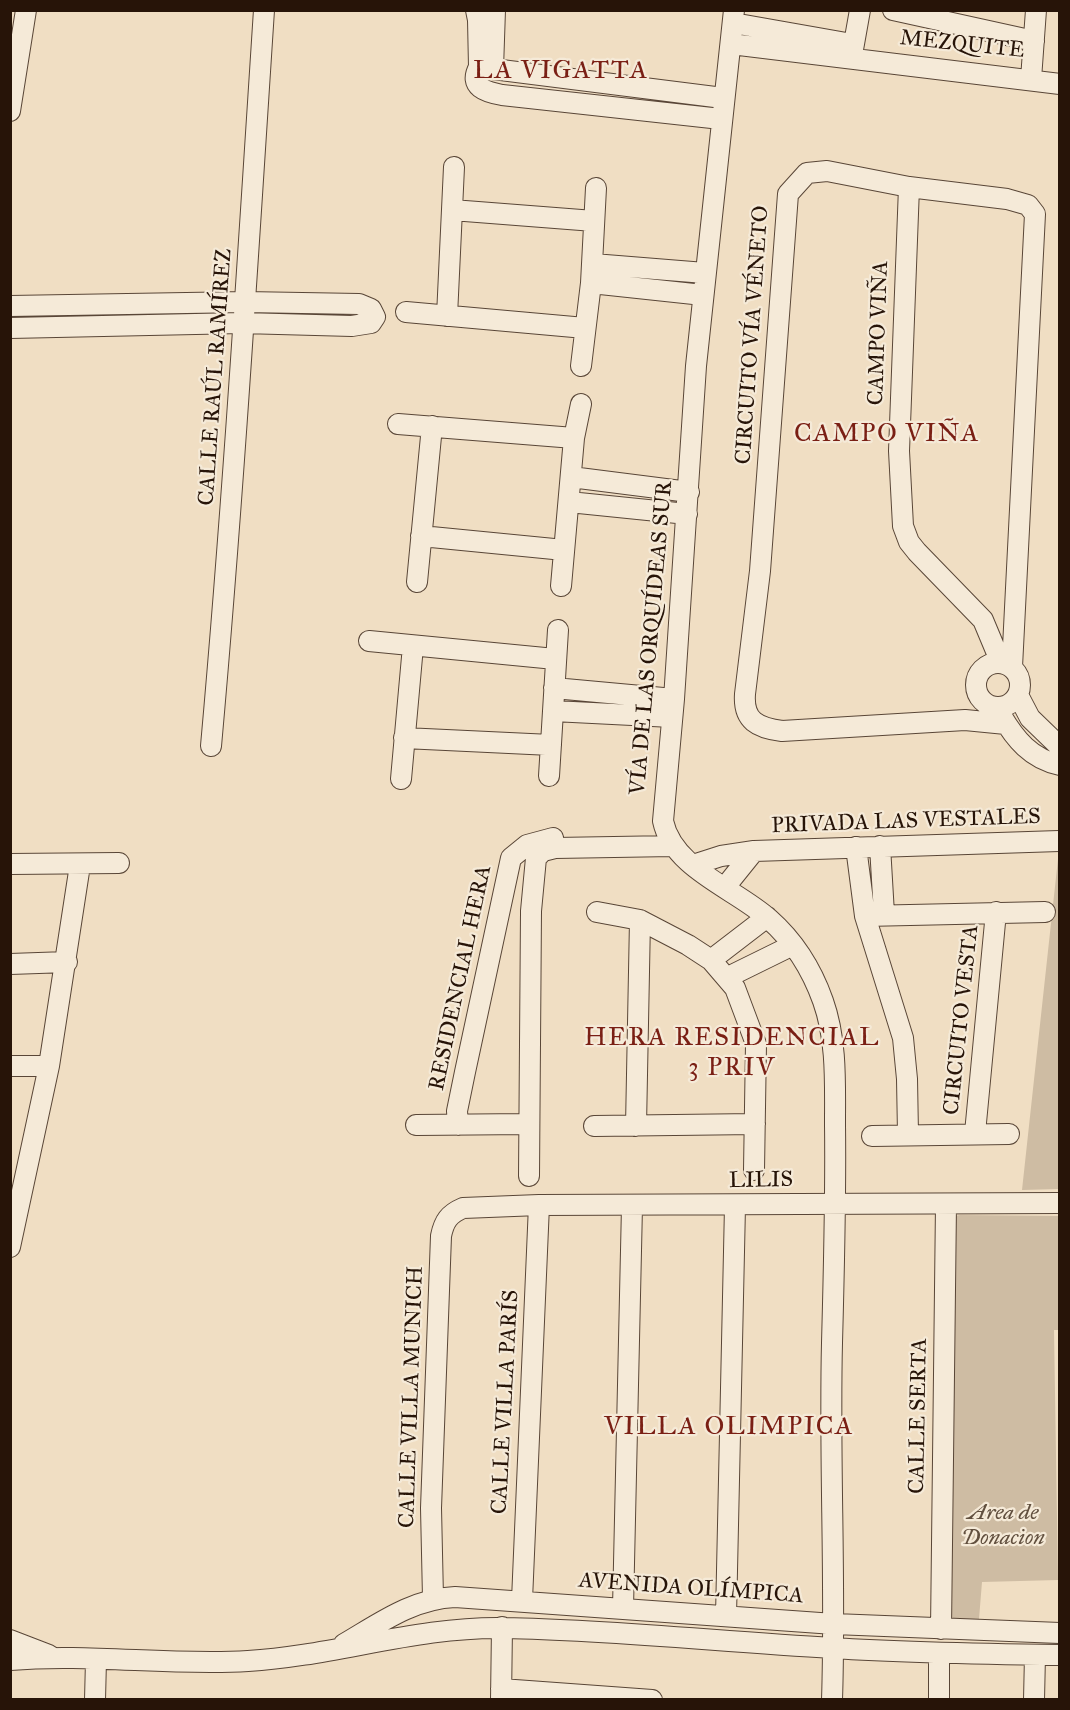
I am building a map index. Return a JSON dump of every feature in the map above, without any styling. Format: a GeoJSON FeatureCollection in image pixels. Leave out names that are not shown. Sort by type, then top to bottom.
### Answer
{"type":"FeatureCollection","features":[{"type":"Feature","properties":{"kind":"street"},"geometry":{"type":"LineString","coordinates":[[11,103],[26,10]]}},
{"type":"Feature","properties":{"kind":"street","name":"CALLE RAÚL RAMÍREZ"},"geometry":{"type":"LineString","coordinates":[[211,746],[238,415],[242,323],[264,10]]}},
{"type":"Feature","properties":{"kind":"street"},"geometry":{"type":"LineString","coordinates":[[476,10],[486,68]]}},
{"type":"Feature","properties":{"kind":"street"},"geometry":{"type":"LineString","coordinates":[[486,68],[495,10]]}},
{"type":"Feature","properties":{"kind":"street"},"geometry":{"type":"LineString","coordinates":[[852,50],[860,10]]}},
{"type":"Feature","properties":{"kind":"street","name":"MEZQUITE"},"geometry":{"type":"LineString","coordinates":[[731,44],[852,50],[1031,79],[1034,41],[893,10]]}},
{"type":"Feature","properties":{"kind":"street"},"geometry":{"type":"LineString","coordinates":[[1034,41],[1036,10]]}},
{"type":"Feature","properties":{"kind":"street","name":"MEZQUITE"},"geometry":{"type":"LineString","coordinates":[[734,17],[852,50]]}},
{"type":"Feature","properties":{"kind":"street","name":"VÍA DE LAS ORQUÍDEAS SUR"},"geometry":{"type":"LineString","coordinates":[[670,841],[662,813],[673,708],[696,366],[723,98],[734,17]]}},
{"type":"Feature","properties":{"kind":"street"},"geometry":{"type":"LineString","coordinates":[[721,119],[502,96],[477,86],[476,75],[486,68],[723,98]]}},
{"type":"Feature","properties":{"kind":"street"},"geometry":{"type":"LineString","coordinates":[[1031,79],[1059,84]]}},
{"type":"Feature","properties":{"kind":"street"},"geometry":{"type":"LineString","coordinates":[[447,316],[454,167]]}},
{"type":"Feature","properties":{"kind":"street","name":"CIRCUITO VÍA VÉNETO"},"geometry":{"type":"LineString","coordinates":[[1006,665],[1036,218],[1028,205],[1007,199],[909,188],[841,173],[814,170],[802,177],[788,194],[760,571],[744,707],[749,719],[755,725],[782,731],[965,720],[1006,724]]}},
{"type":"Feature","properties":{"kind":"street"},"geometry":{"type":"LineString","coordinates":[[581,366],[592,274],[596,188]]}},
{"type":"Feature","properties":{"kind":"street","name":"CAMPO VIÑA"},"geometry":{"type":"LineString","coordinates":[[909,188],[899,451],[903,526],[909,542],[917,552],[982,620],[1006,665]]}},
{"type":"Feature","properties":{"kind":"street"},"geometry":{"type":"LineString","coordinates":[[452,210],[594,221]]}},
{"type":"Feature","properties":{"kind":"street"},"geometry":{"type":"LineString","coordinates":[[592,274],[705,273]]}},
{"type":"Feature","properties":{"kind":"street"},"geometry":{"type":"LineString","coordinates":[[592,274],[703,295]]}},
{"type":"Feature","properties":{"kind":"street"},"geometry":{"type":"LineString","coordinates":[[10,306],[245,302],[339,304],[366,306],[375,316],[371,323],[364,325],[242,323],[10,328]]}},
{"type":"Feature","properties":{"kind":"street"},"geometry":{"type":"LineString","coordinates":[[339,304],[340,325]]}},
{"type":"Feature","properties":{"kind":"street"},"geometry":{"type":"LineString","coordinates":[[406,312],[585,328]]}},
{"type":"Feature","properties":{"kind":"street"},"geometry":{"type":"LineString","coordinates":[[561,586],[574,438],[581,404]]}},
{"type":"Feature","properties":{"kind":"street"},"geometry":{"type":"LineString","coordinates":[[398,424],[574,438]]}},
{"type":"Feature","properties":{"kind":"street"},"geometry":{"type":"LineString","coordinates":[[417,582],[432,426]]}},
{"type":"Feature","properties":{"kind":"street"},"geometry":{"type":"LineString","coordinates":[[571,477],[689,492]]}},
{"type":"Feature","properties":{"kind":"street"},"geometry":{"type":"LineString","coordinates":[[569,502],[687,514]]}},
{"type":"Feature","properties":{"kind":"street"},"geometry":{"type":"LineString","coordinates":[[421,536],[564,550]]}},
{"type":"Feature","properties":{"kind":"street"},"geometry":{"type":"LineString","coordinates":[[549,776],[558,630]]}},
{"type":"Feature","properties":{"kind":"street"},"geometry":{"type":"LineString","coordinates":[[369,641],[555,659]]}},
{"type":"Feature","properties":{"kind":"street"},"geometry":{"type":"LineString","coordinates":[[401,779],[413,646]]}},
{"type":"Feature","properties":{"kind":"street"},"geometry":{"type":"LineString","coordinates":[[1018,695],[1009,704],[997,707],[985,703],[979,697],[976,681],[985,667],[1006,665],[1020,680],[1018,695],[1030,718],[1059,747]]}},
{"type":"Feature","properties":{"kind":"street"},"geometry":{"type":"LineString","coordinates":[[554,688],[673,708]]}},
{"type":"Feature","properties":{"kind":"street"},"geometry":{"type":"LineString","coordinates":[[997,707],[1006,724],[1030,752],[1047,762],[1059,765]]}},
{"type":"Feature","properties":{"kind":"street"},"geometry":{"type":"LineString","coordinates":[[553,711],[673,708]]}},
{"type":"Feature","properties":{"kind":"street"},"geometry":{"type":"LineString","coordinates":[[404,738],[551,745]]}},
{"type":"Feature","properties":{"kind":"street"},"geometry":{"type":"LineString","coordinates":[[670,841],[693,865],[767,917],[793,945],[817,985],[827,1012],[833,1055],[837,1203],[832,1345],[834,1624],[832,1700]]}},
{"type":"Feature","properties":{"kind":"street","name":"RESIDENCIAL HERA"},"geometry":{"type":"LineString","coordinates":[[458,1125],[457,1111],[465,1072],[514,855],[534,842],[670,841]]}},
{"type":"Feature","properties":{"kind":"street","name":"PRIVADA LAS VESTALES"},"geometry":{"type":"LineString","coordinates":[[693,865],[721,856],[754,851],[1059,841]]}},
{"type":"Feature","properties":{"kind":"street"},"geometry":{"type":"LineString","coordinates":[[529,1176],[531,912],[534,862],[554,843]]}},
{"type":"Feature","properties":{"kind":"street"},"geometry":{"type":"LineString","coordinates":[[880,846],[874,915],[1045,912]]}},
{"type":"Feature","properties":{"kind":"street","name":"CIRCUITO VESTA"},"geometry":{"type":"LineString","coordinates":[[856,847],[903,1038],[907,1079],[908,1134]]}},
{"type":"Feature","properties":{"kind":"street","name":"PRIVADA LAS VESTALES"},"geometry":{"type":"LineString","coordinates":[[725,887],[754,851]]}},
{"type":"Feature","properties":{"kind":"street"},"geometry":{"type":"LineString","coordinates":[[10,864],[119,863]]}},
{"type":"Feature","properties":{"kind":"street"},"geometry":{"type":"LineString","coordinates":[[10,1247],[19,1168],[49,1066],[67,962],[80,865]]}},
{"type":"Feature","properties":{"kind":"street"},"geometry":{"type":"LineString","coordinates":[[502,907],[531,912]]}},
{"type":"Feature","properties":{"kind":"street"},"geometry":{"type":"LineString","coordinates":[[597,912],[640,920],[688,945],[711,960],[728,977],[742,1003],[756,1044],[754,1170]]}},
{"type":"Feature","properties":{"kind":"street","name":"CIRCUITO VESTA"},"geometry":{"type":"LineString","coordinates":[[975,1133],[996,912]]}},
{"type":"Feature","properties":{"kind":"street"},"geometry":{"type":"LineString","coordinates":[[711,960],[767,917]]}},
{"type":"Feature","properties":{"kind":"street"},"geometry":{"type":"LineString","coordinates":[[636,1126],[640,920]]}},
{"type":"Feature","properties":{"kind":"street"},"geometry":{"type":"LineString","coordinates":[[728,977],[793,945]]}},
{"type":"Feature","properties":{"kind":"street"},"geometry":{"type":"LineString","coordinates":[[10,964],[67,962]]}},
{"type":"Feature","properties":{"kind":"street"},"geometry":{"type":"LineString","coordinates":[[10,1066],[49,1066]]}},
{"type":"Feature","properties":{"kind":"street","name":"RESIDENCIAL HERA"},"geometry":{"type":"LineString","coordinates":[[416,1125],[528,1124]]}},
{"type":"Feature","properties":{"kind":"street"},"geometry":{"type":"LineString","coordinates":[[594,1126],[755,1124]]}},
{"type":"Feature","properties":{"kind":"street"},"geometry":{"type":"LineString","coordinates":[[872,1136],[1009,1134]]}},
{"type":"Feature","properties":{"kind":"street","name":"LILIS"},"geometry":{"type":"LineString","coordinates":[[462,1208],[539,1205],[1059,1203]]}},
{"type":"Feature","properties":{"kind":"street","name":"CALLE SERTA"},"geometry":{"type":"LineString","coordinates":[[941,1629],[946,1204]]}},
{"type":"Feature","properties":{"kind":"street","name":"CALLE VILLA PARÍS"},"geometry":{"type":"LineString","coordinates":[[522,1600],[539,1205]]}},
{"type":"Feature","properties":{"kind":"street"},"geometry":{"type":"LineString","coordinates":[[623,1608],[632,1206]]}},
{"type":"Feature","properties":{"kind":"street"},"geometry":{"type":"LineString","coordinates":[[726,1616],[735,1206]]}},
{"type":"Feature","properties":{"kind":"street","name":"CALLE VILLA MUNICH"},"geometry":{"type":"LineString","coordinates":[[433,1598],[431,1508],[441,1236],[446,1219],[462,1208]]}},
{"type":"Feature","properties":{"kind":"street","name":"AVENIDA OLÍMPICA"},"geometry":{"type":"LineString","coordinates":[[332,1651],[393,1614],[433,1598],[522,1600],[834,1624],[1059,1633]]}},
{"type":"Feature","properties":{"kind":"street"},"geometry":{"type":"LineString","coordinates":[[502,1628],[501,1694],[652,1700]]}},
{"type":"Feature","properties":{"kind":"street","name":"AVENIDA OLÍMPICA"},"geometry":{"type":"LineString","coordinates":[[10,1660],[51,1656],[96,1660],[248,1661],[332,1651],[446,1630],[502,1628],[624,1633],[834,1648],[1059,1655]]}},
{"type":"Feature","properties":{"kind":"street","name":"AVENIDA OLÍMPICA"},"geometry":{"type":"LineString","coordinates":[[10,1640],[51,1656]]}},
{"type":"Feature","properties":{"kind":"street"},"geometry":{"type":"LineString","coordinates":[[939,1653],[939,1700]]}},
{"type":"Feature","properties":{"kind":"street"},"geometry":{"type":"LineString","coordinates":[[1034,1700],[1035,1655]]}},
{"type":"Feature","properties":{"kind":"street"},"geometry":{"type":"LineString","coordinates":[[94,1700],[96,1660]]}},
{"type":"Feature","properties":{"kind":"green space"},"geometry":{"type":"Polygon","coordinates":[[[1058,859],[1059,1189],[1022,1190],[1058,859]]]}},
{"type":"Feature","properties":{"kind":"green space","name":"Area de Donacion"},"geometry":{"type":"Polygon","coordinates":[[[955,1216],[1059,1216],[1060,1330],[1054,1330],[1058,1580],[982,1582],[979,1619],[956,1621],[949,1614],[955,1216]]]}},
{"type":"Feature","properties":{"kind":"district","name":"LA VIGATTA"},"geometry":{"type":"Point","coordinates":[561,72]}},
{"type":"Feature","properties":{"kind":"district","name":"CAMPO VIÑA"},"geometry":{"type":"Point","coordinates":[887,435]}},
{"type":"Feature","properties":{"kind":"district","name":"HERA RESIDENCIAL 3 PRIV"},"geometry":{"type":"Point","coordinates":[732,1054]}},
{"type":"Feature","properties":{"kind":"district","name":"VILLA OLIMPICA"},"geometry":{"type":"Point","coordinates":[729,1428]}}]}
